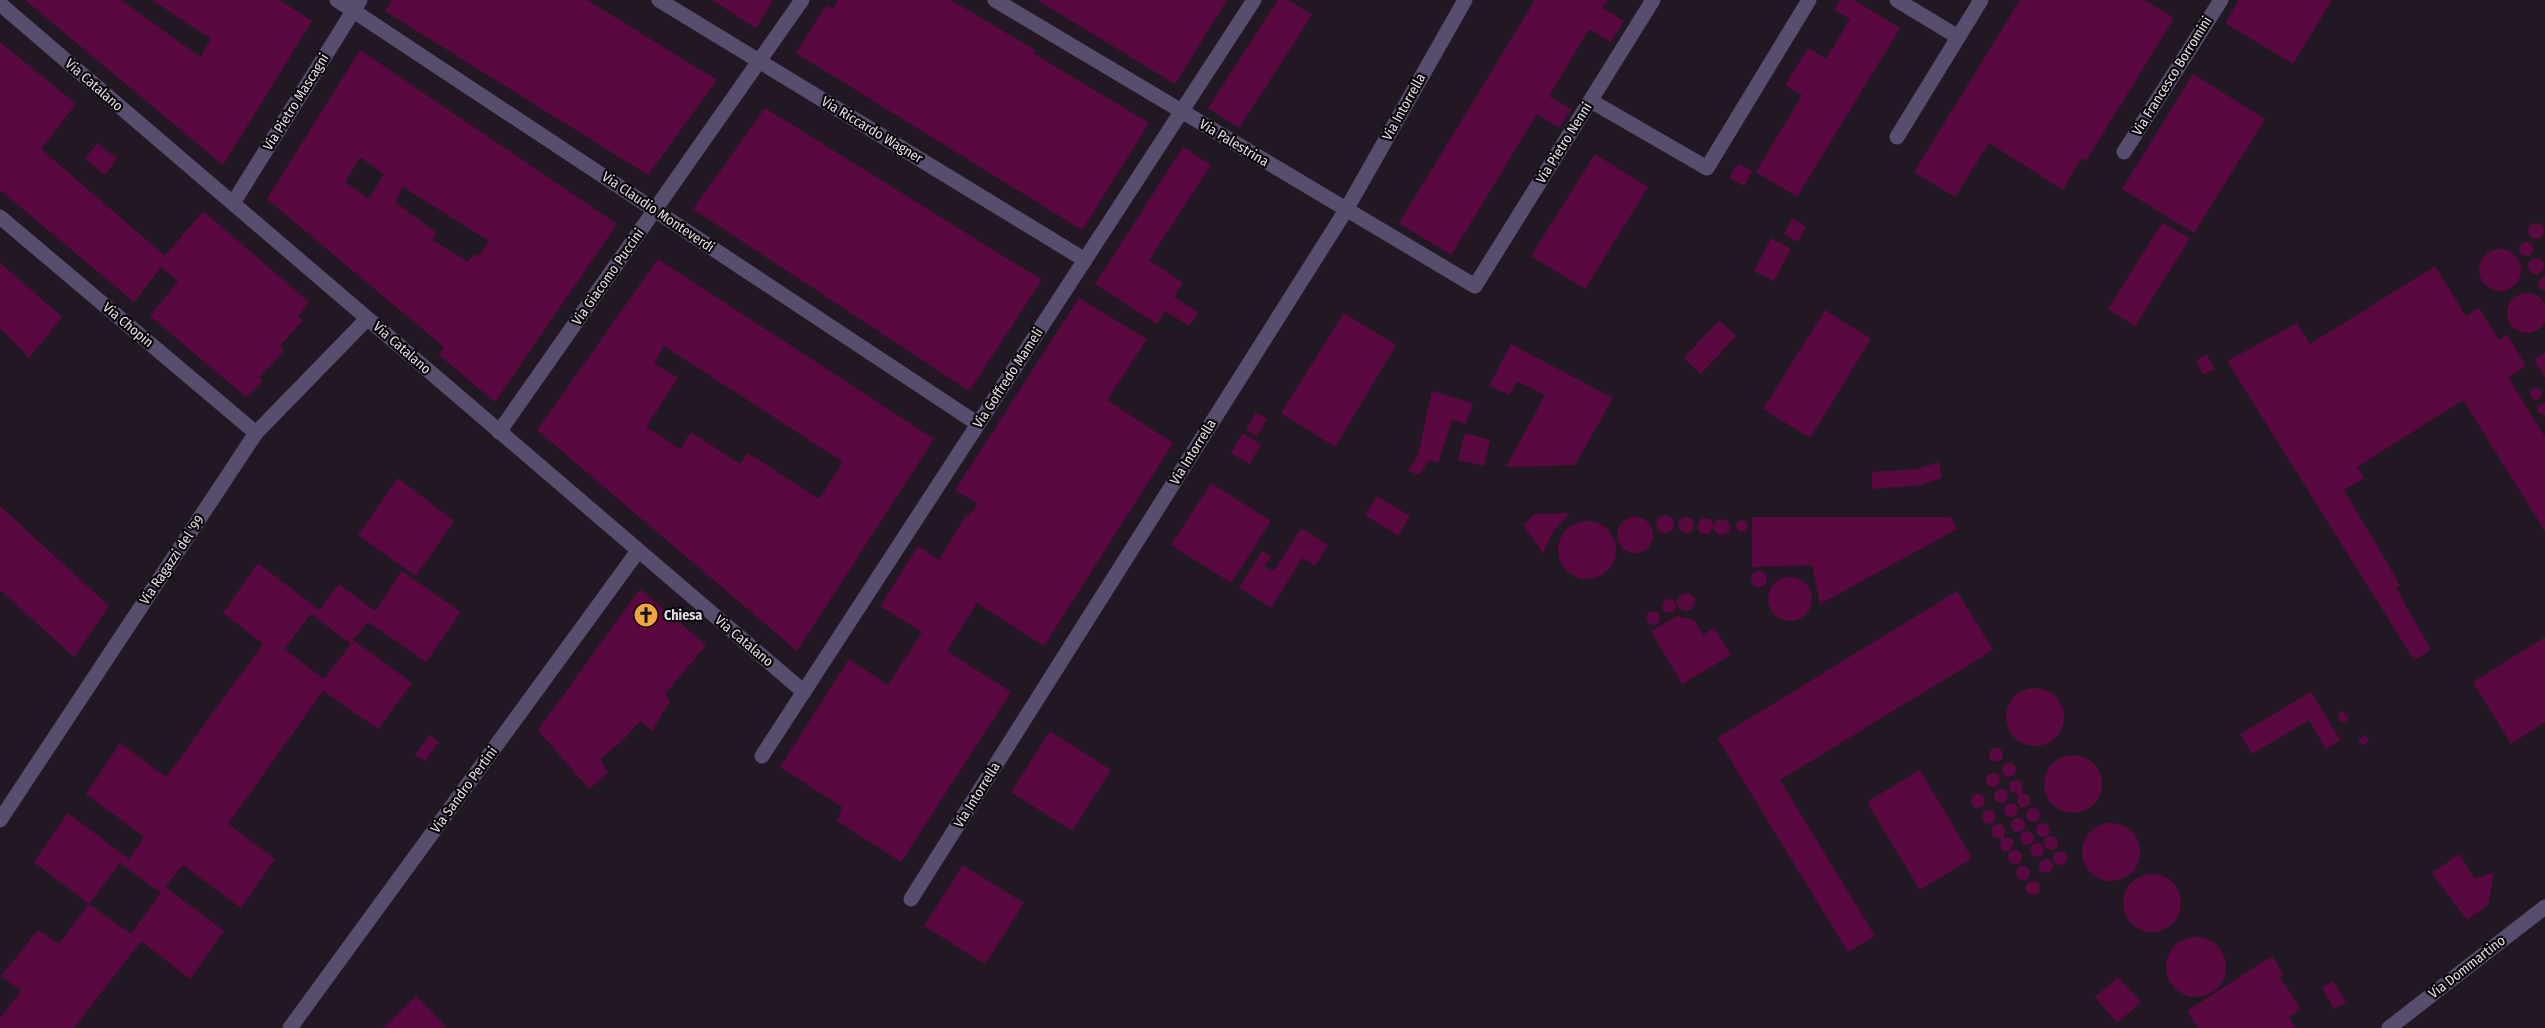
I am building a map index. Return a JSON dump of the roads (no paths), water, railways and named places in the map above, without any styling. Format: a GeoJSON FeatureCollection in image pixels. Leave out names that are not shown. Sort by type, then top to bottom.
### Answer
{"type":"FeatureCollection","features":[{"type":"Feature","properties":{"kind":"street","name":"Via Claudio Monteverdi"},"geometry":{"type":"LineString","coordinates":[[337,0],[357,5],[655,210],[978,424]]}},
{"type":"Feature","properties":{"kind":"street","name":"Via Riccardo Wagner"},"geometry":{"type":"LineString","coordinates":[[659,0],[1085,260]]}},
{"type":"Feature","properties":{"kind":"street","name":"Via Giacomo Puccini"},"geometry":{"type":"LineString","coordinates":[[499,432],[802,0]]}},
{"type":"Feature","properties":{"kind":"street","name":"Via Palestrina"},"geometry":{"type":"LineString","coordinates":[[995,0],[1474,286]]}},
{"type":"Feature","properties":{"kind":"street","name":"Via Goffredo Mameli"},"geometry":{"type":"LineString","coordinates":[[762,756],[1254,0]]}},
{"type":"Feature","properties":{"kind":"street","name":"Via Intorrella"},"geometry":{"type":"LineString","coordinates":[[911,899],[1346,210],[1464,0]]}},
{"type":"Feature","properties":{"kind":"street","name":"Via Pietro Nenni"},"geometry":{"type":"LineString","coordinates":[[1474,286],[1653,0]]}},
{"type":"Feature","properties":{"kind":"street"},"geometry":{"type":"LineString","coordinates":[[1591,101],[1707,168],[1809,0]]}},
{"type":"Feature","properties":{"kind":"street"},"geometry":{"type":"LineString","coordinates":[[1898,0],[1958,37]]}},
{"type":"Feature","properties":{"kind":"street"},"geometry":{"type":"LineString","coordinates":[[1897,137],[1981,0]]}},
{"type":"Feature","properties":{"kind":"street","name":"Via Francesco Borromini"},"geometry":{"type":"LineString","coordinates":[[2124,152],[2221,0]]}},
{"type":"Feature","properties":{"kind":"street","name":"Via Catalano"},"geometry":{"type":"LineString","coordinates":[[0,4],[804,692]]}},
{"type":"Feature","properties":{"kind":"street","name":"Via Pietro Mascagni"},"geometry":{"type":"LineString","coordinates":[[233,204],[357,5]]}},
{"type":"Feature","properties":{"kind":"street","name":"Via Chopin"},"geometry":{"type":"LineString","coordinates":[[0,217],[256,433]]}},
{"type":"Feature","properties":{"kind":"street","name":"Via Ragazzi del '99"},"geometry":{"type":"LineString","coordinates":[[0,820],[256,433],[367,318]]}},
{"type":"Feature","properties":{"kind":"street","name":"Via Sandro Pertini"},"geometry":{"type":"LineString","coordinates":[[290,1028],[638,551]]}},
{"type":"Feature","properties":{"kind":"street","name":"Via Dommartino"},"geometry":{"type":"LineString","coordinates":[[2389,1028],[2545,907]]}},
{"type":"Feature","properties":{"kind":"place","name":"Chiesa"},"geometry":{"type":"Point","coordinates":[646,615]}}]}
